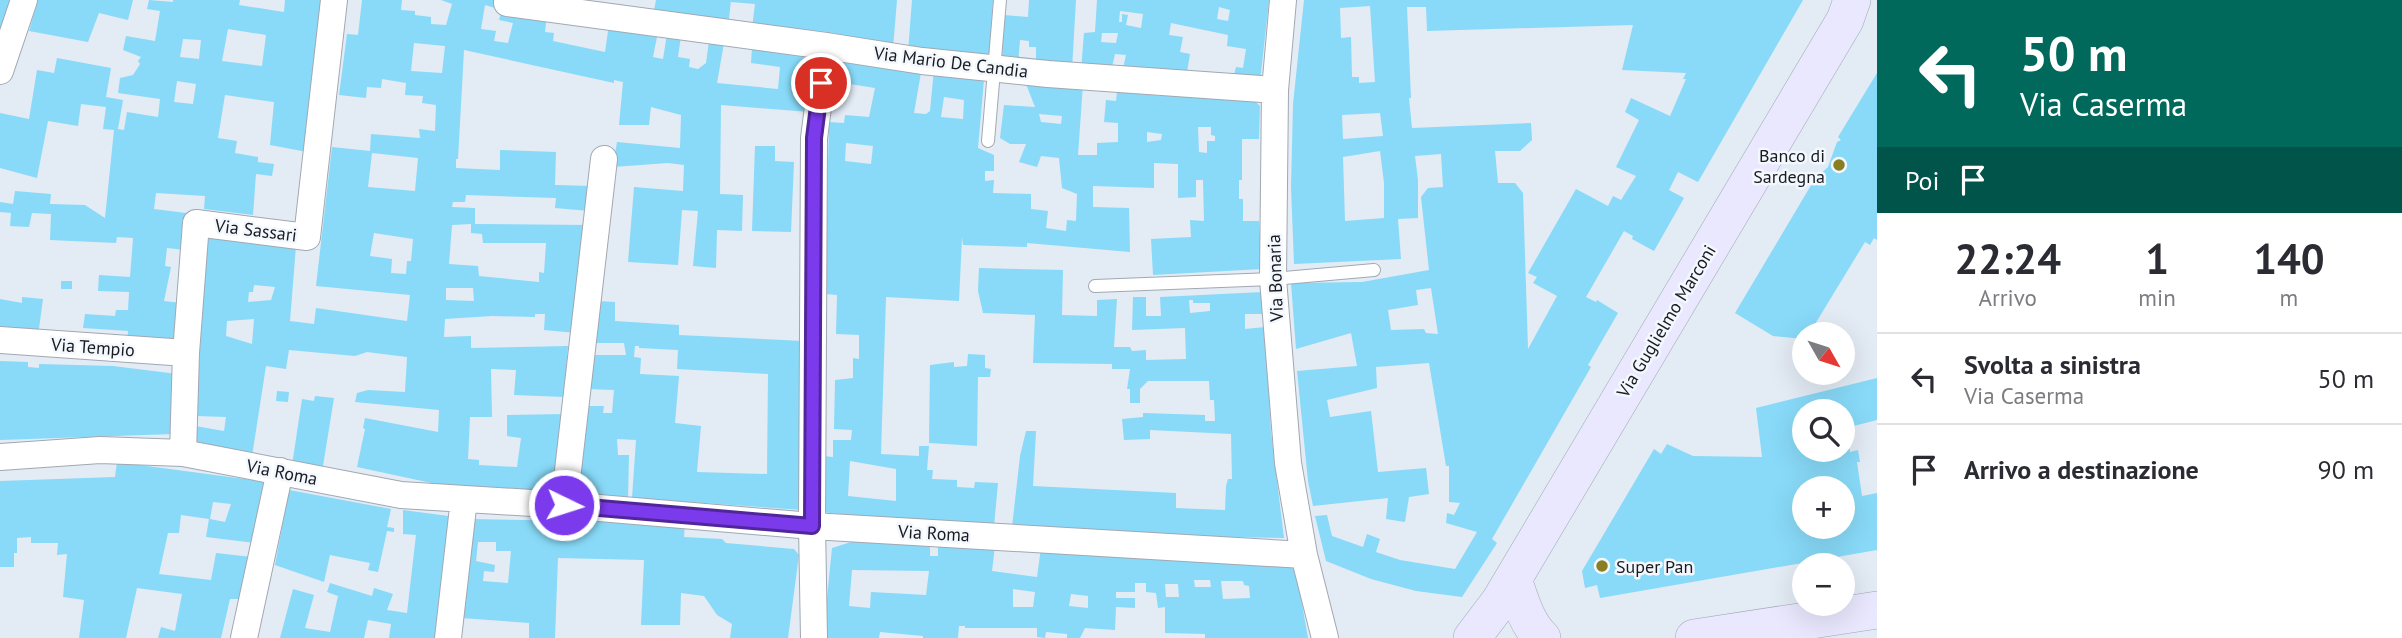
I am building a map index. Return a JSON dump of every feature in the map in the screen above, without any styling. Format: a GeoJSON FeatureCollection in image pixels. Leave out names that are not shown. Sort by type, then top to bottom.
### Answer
{"type":"FeatureCollection","features":[{"type":"Feature","properties":{"kind":"main road","name":"Via Guglielmo Marconi"},"geometry":{"type":"LineString","coordinates":[[1472,638],[1500,601],[1845,20],[1852,0]]}},
{"type":"Feature","properties":{"kind":"main road"},"geometry":{"type":"LineString","coordinates":[[1513,579],[1523,607],[1542,638]]}},
{"type":"Feature","properties":{"kind":"main road"},"geometry":{"type":"LineString","coordinates":[[1694,638],[1877,610]]}},
{"type":"Feature","properties":{"kind":"street"},"geometry":{"type":"LineString","coordinates":[[0,71],[24,0]]}},
{"type":"Feature","properties":{"kind":"street","name":"Via Sassari"},"geometry":{"type":"LineString","coordinates":[[183,453],[186,353],[196,223],[307,237],[334,0]]}},
{"type":"Feature","properties":{"kind":"street","name":"Via Mario De Candia"},"geometry":{"type":"LineString","coordinates":[[508,0],[507,3],[922,61],[993,69],[1275,90]]}},
{"type":"Feature","properties":{"kind":"street","name":"Via Bonaria"},"geometry":{"type":"LineString","coordinates":[[1283,0],[1275,90],[1273,279],[1288,463],[1304,555],[1325,638]]}},
{"type":"Feature","properties":{"kind":"street"},"geometry":{"type":"LineString","coordinates":[[814,638],[814,138],[825,46]]}},
{"type":"Feature","properties":{"kind":"street"},"geometry":{"type":"LineString","coordinates":[[564,505],[604,159]]}},
{"type":"Feature","properties":{"kind":"street","name":"Via Tempio"},"geometry":{"type":"LineString","coordinates":[[0,340],[186,353]]}},
{"type":"Feature","properties":{"kind":"street","name":"Via Roma"},"geometry":{"type":"LineString","coordinates":[[0,457],[100,450],[183,453],[401,495],[564,505],[812,526],[1304,555]]}},
{"type":"Feature","properties":{"kind":"street"},"geometry":{"type":"LineString","coordinates":[[244,638],[280,471]]}},
{"type":"Feature","properties":{"kind":"street"},"geometry":{"type":"LineString","coordinates":[[448,638],[464,499]]}},
{"type":"Feature","properties":{"kind":"lane"},"geometry":{"type":"LineString","coordinates":[[988,141],[1000,0]]}},
{"type":"Feature","properties":{"kind":"lane"},"geometry":{"type":"LineString","coordinates":[[1096,286],[1273,279],[1374,270]]}},
{"type":"Feature","properties":{"kind":"building"},"geometry":{"type":"Polygon","coordinates":[[[0,0],[18,0],[0,51],[0,0]]]}},
{"type":"Feature","properties":{"kind":"building"},"geometry":{"type":"Polygon","coordinates":[[[38,0],[133,0],[128,20],[99,13],[88,42],[29,31],[38,0]]]}},
{"type":"Feature","properties":{"kind":"building"},"geometry":{"type":"Polygon","coordinates":[[[149,0],[240,0],[239,5],[284,12],[285,0],[323,0],[307,152],[270,145],[274,102],[225,95],[218,138],[237,141],[235,153],[258,157],[258,162],[274,164],[272,176],[256,174],[253,215],[204,209],[205,196],[156,193],[154,209],[186,213],[185,250],[167,248],[165,266],[171,267],[164,301],[181,303],[179,347],[127,343],[128,331],[83,328],[85,314],[115,316],[116,310],[128,310],[129,292],[98,291],[99,275],[130,277],[133,238],[117,237],[116,243],[50,240],[51,214],[32,213],[29,227],[10,226],[11,213],[0,212],[0,202],[13,204],[15,191],[51,194],[50,204],[85,205],[105,218],[114,130],[103,129],[106,107],[81,104],[78,126],[48,121],[37,178],[0,168],[0,113],[29,119],[37,70],[54,73],[57,58],[111,68],[106,97],[123,100],[118,129],[124,130],[127,112],[158,117],[160,99],[118,93],[120,78],[133,75],[141,57],[123,50],[126,36],[155,41],[160,11],[147,9],[149,0]],[[228,29],[222,61],[262,66],[266,35],[228,29]],[[183,39],[180,57],[199,59],[201,40],[183,39]],[[177,81],[174,102],[193,104],[196,84],[177,81]]]}},
{"type":"Feature","properties":{"kind":"building"},"geometry":{"type":"Polygon","coordinates":[[[362,0],[402,0],[401,10],[415,11],[415,15],[431,17],[431,24],[446,25],[452,4],[441,0],[498,0],[495,8],[485,5],[481,29],[496,31],[494,41],[508,43],[513,23],[499,20],[503,7],[547,14],[545,32],[554,33],[553,41],[605,52],[609,24],[658,32],[653,57],[663,59],[667,34],[681,36],[678,57],[690,59],[689,67],[698,69],[706,63],[709,41],[724,43],[717,83],[778,89],[780,67],[751,63],[752,47],[815,52],[810,112],[721,105],[720,194],[743,195],[742,231],[717,230],[716,268],[693,266],[698,211],[682,210],[678,265],[628,262],[634,187],[683,191],[684,165],[668,163],[613,167],[617,142],[680,148],[681,115],[651,107],[649,125],[619,125],[623,82],[614,80],[614,83],[464,50],[456,168],[500,170],[500,150],[556,152],[555,185],[592,186],[589,211],[555,208],[556,198],[466,195],[465,202],[453,202],[452,207],[475,208],[475,224],[588,225],[576,333],[544,330],[545,314],[535,314],[535,317],[445,319],[444,337],[471,336],[471,348],[568,346],[564,397],[514,395],[516,370],[491,369],[492,417],[470,417],[468,459],[479,460],[479,465],[517,467],[521,438],[507,436],[507,415],[565,414],[555,493],[436,490],[436,484],[357,467],[365,418],[438,432],[439,410],[355,402],[357,393],[368,390],[405,392],[407,357],[367,352],[355,356],[289,350],[286,369],[266,366],[252,456],[195,446],[195,426],[224,431],[226,417],[196,416],[207,234],[296,246],[290,321],[314,324],[316,308],[407,321],[410,295],[316,286],[332,147],[370,151],[371,134],[420,138],[419,129],[435,131],[436,105],[422,103],[423,96],[405,95],[406,83],[382,79],[381,88],[367,87],[366,98],[339,95],[347,34],[358,35],[362,0]],[[414,43],[411,71],[442,73],[445,46],[414,43]],[[372,153],[368,187],[415,191],[418,158],[372,153]],[[471,224],[452,225],[449,264],[478,266],[479,276],[539,282],[539,272],[544,273],[546,243],[483,243],[482,234],[471,233],[471,224]],[[374,233],[370,256],[392,259],[391,273],[406,274],[407,261],[411,261],[413,239],[374,233]],[[254,285],[253,292],[249,292],[248,302],[271,300],[275,287],[254,285]],[[446,288],[446,300],[474,301],[473,288],[446,288]],[[254,319],[227,321],[226,336],[252,344],[254,319]]]}},
{"type":"Feature","properties":{"kind":"building"},"geometry":{"type":"Polygon","coordinates":[[[656,0],[731,0],[729,19],[653,15],[656,0]]]}},
{"type":"Feature","properties":{"kind":"building"},"geometry":{"type":"Polygon","coordinates":[[[731,0],[897,0],[893,48],[752,28],[755,4],[731,0]]]}},
{"type":"Feature","properties":{"kind":"building"},"geometry":{"type":"Polygon","coordinates":[[[912,0],[993,0],[989,61],[908,52],[912,0]]]}},
{"type":"Feature","properties":{"kind":"building"},"geometry":{"type":"Polygon","coordinates":[[[1029,0],[1076,0],[1072,69],[1036,66],[1036,47],[1029,47],[1029,41],[1020,40],[1018,64],[1002,63],[1004,15],[1028,17],[1029,0]]]}},
{"type":"Feature","properties":{"kind":"building"},"geometry":{"type":"Polygon","coordinates":[[[1097,0],[1269,0],[1260,82],[1233,79],[1236,67],[1243,68],[1246,49],[1227,46],[1228,35],[1171,23],[1169,35],[1183,37],[1180,52],[1190,54],[1186,78],[1122,73],[1126,55],[1115,54],[1111,72],[1081,70],[1084,33],[1095,32],[1097,0]],[[1219,7],[1217,19],[1228,21],[1230,10],[1219,7]],[[1120,11],[1119,22],[1122,22],[1122,14],[1128,15],[1126,25],[1141,28],[1143,14],[1120,11]],[[1102,33],[1101,42],[1116,43],[1118,33],[1102,33]]]}},
{"type":"Feature","properties":{"kind":"building"},"geometry":{"type":"Polygon","coordinates":[[[1304,0],[1803,0],[1698,182],[1678,172],[1669,190],[1684,198],[1654,251],[1632,239],[1633,236],[1624,231],[1586,297],[1596,302],[1597,300],[1618,313],[1588,365],[1591,367],[1492,539],[1497,543],[1462,597],[1416,591],[1371,579],[1326,561],[1315,516],[1327,515],[1332,536],[1363,547],[1367,534],[1380,539],[1376,552],[1400,560],[1455,569],[1477,532],[1446,523],[1447,513],[1454,515],[1460,503],[1449,502],[1449,466],[1446,466],[1429,363],[1376,367],[1377,388],[1327,400],[1330,417],[1371,411],[1378,472],[1426,468],[1429,494],[1409,497],[1405,522],[1386,519],[1388,498],[1313,506],[1297,371],[1357,366],[1351,333],[1296,349],[1291,283],[1362,282],[1429,270],[1421,197],[1428,188],[1443,187],[1441,154],[1415,156],[1418,218],[1398,219],[1401,259],[1294,264],[1291,187],[1293,104],[1304,0]],[[1370,6],[1340,8],[1341,38],[1351,37],[1352,77],[1359,77],[1359,83],[1375,82],[1370,6]],[[1407,7],[1412,128],[1531,123],[1532,140],[1520,151],[1495,151],[1498,183],[1515,183],[1523,193],[1528,349],[1557,296],[1533,283],[1537,277],[1528,273],[1576,189],[1608,206],[1613,196],[1621,200],[1636,176],[1616,167],[1639,120],[1625,112],[1631,98],[1670,116],[1686,73],[1622,70],[1633,25],[1427,31],[1426,7],[1407,7]],[[1380,113],[1342,115],[1343,139],[1383,136],[1380,113]],[[1380,151],[1343,157],[1345,221],[1384,218],[1380,151]],[[1431,288],[1416,290],[1418,305],[1388,310],[1391,330],[1424,329],[1426,333],[1438,334],[1431,288]]]}},
{"type":"Feature","properties":{"kind":"building"},"geometry":{"type":"Polygon","coordinates":[[[840,59],[922,67],[914,113],[926,114],[930,111],[934,69],[984,80],[978,148],[994,155],[994,171],[985,171],[985,181],[994,180],[993,193],[1031,194],[1031,209],[1048,211],[1046,228],[1066,231],[1067,220],[1076,221],[1077,194],[1062,188],[1059,158],[1041,156],[1037,167],[1019,162],[1026,144],[1010,144],[1000,138],[1004,105],[1035,107],[1024,79],[1083,84],[1078,155],[1097,155],[1097,143],[1118,142],[1118,123],[1104,122],[1106,100],[1116,101],[1117,92],[1163,96],[1164,91],[1253,99],[1260,106],[1259,139],[1242,139],[1239,199],[1243,199],[1243,221],[1259,221],[1262,269],[1153,275],[1151,239],[1191,237],[1190,220],[1204,221],[1203,180],[1196,180],[1196,197],[1178,198],[1178,164],[1154,163],[1154,188],[1093,186],[1093,207],[1129,208],[1130,252],[1027,243],[1027,247],[963,245],[962,237],[959,301],[886,297],[881,454],[919,456],[919,446],[929,446],[927,470],[933,470],[932,479],[957,480],[957,487],[974,488],[975,482],[998,483],[994,526],[929,523],[820,512],[822,456],[833,457],[833,440],[851,440],[852,430],[834,429],[835,380],[853,378],[853,358],[859,359],[859,335],[836,334],[837,295],[825,294],[829,122],[844,123],[845,115],[869,117],[875,88],[831,81],[832,67],[840,59]],[[944,97],[941,117],[963,119],[964,100],[944,97]],[[1039,114],[1041,122],[1061,124],[1062,116],[1039,114]],[[1198,127],[1199,152],[1207,153],[1207,141],[1215,141],[1215,136],[1211,135],[1211,127],[1198,127]],[[1147,132],[1147,142],[1161,140],[1162,134],[1147,132]],[[846,143],[845,161],[871,164],[873,146],[846,143]],[[850,461],[848,496],[896,501],[896,469],[850,461]]]}},
{"type":"Feature","properties":{"kind":"building"},"geometry":{"type":"Polygon","coordinates":[[[1877,73],[1877,240],[1874,238],[1870,245],[1865,242],[1816,322],[1792,322],[1792,338],[1773,336],[1735,313],[1813,182],[1816,183],[1817,177],[1828,167],[1837,142],[1841,140],[1838,137],[1877,73]]]}},
{"type":"Feature","properties":{"kind":"building"},"geometry":{"type":"Polygon","coordinates":[[[755,146],[775,146],[775,161],[794,162],[791,232],[752,231],[755,146]]]}},
{"type":"Feature","properties":{"kind":"building"},"geometry":{"type":"Polygon","coordinates":[[[979,268],[1063,270],[1062,315],[1097,316],[1097,300],[1117,299],[1114,347],[1130,347],[1132,351],[1146,350],[1146,360],[1186,359],[1185,328],[1132,330],[1133,297],[1146,297],[1146,316],[1161,316],[1160,297],[1263,292],[1264,314],[1245,314],[1245,329],[1265,327],[1271,432],[1284,538],[1175,536],[1012,527],[1020,456],[1026,431],[1036,431],[1033,486],[1176,493],[1176,508],[1225,510],[1226,486],[1228,479],[1232,479],[1231,434],[1150,430],[1150,439],[1124,440],[1122,419],[1143,417],[1143,413],[1205,415],[1205,421],[1215,421],[1214,400],[1210,400],[1209,381],[1148,381],[1140,389],[1140,403],[1130,403],[1130,389],[1127,389],[1130,369],[1112,369],[1112,364],[1033,363],[1035,315],[983,313],[978,291],[979,268]],[[1189,300],[1190,313],[1210,311],[1210,303],[1193,303],[1193,300],[1189,300]]]}},
{"type":"Feature","properties":{"kind":"building"},"geometry":{"type":"Polygon","coordinates":[[[61,281],[72,281],[72,289],[61,289],[61,281]]]}},
{"type":"Feature","properties":{"kind":"building"},"geometry":{"type":"Polygon","coordinates":[[[22,297],[43,299],[38,336],[0,334],[0,299],[22,303],[22,297]]]}},
{"type":"Feature","properties":{"kind":"building"},"geometry":{"type":"Polygon","coordinates":[[[598,301],[615,302],[615,321],[679,325],[679,335],[803,341],[802,510],[632,498],[636,440],[617,439],[618,455],[629,455],[628,499],[575,497],[585,406],[604,406],[603,413],[612,413],[614,390],[588,389],[592,355],[626,355],[624,343],[594,343],[598,301]],[[635,346],[634,357],[641,358],[640,374],[679,376],[675,423],[701,426],[697,472],[767,474],[768,374],[677,369],[678,350],[635,346]]]}},
{"type":"Feature","properties":{"kind":"building"},"geometry":{"type":"Polygon","coordinates":[[[968,354],[985,355],[985,368],[991,369],[990,377],[978,377],[977,446],[929,443],[930,365],[954,362],[954,367],[967,366],[968,354]]]}},
{"type":"Feature","properties":{"kind":"building"},"geometry":{"type":"Polygon","coordinates":[[[0,361],[28,362],[28,367],[39,368],[39,364],[113,366],[177,374],[174,434],[0,440],[0,361]]]}},
{"type":"Feature","properties":{"kind":"building"},"geometry":{"type":"Polygon","coordinates":[[[1877,378],[1877,420],[1855,426],[1855,399],[1792,399],[1877,378]]]}},
{"type":"Feature","properties":{"kind":"building"},"geometry":{"type":"Polygon","coordinates":[[[277,391],[289,392],[288,402],[276,401],[277,391]]]}},
{"type":"Feature","properties":{"kind":"building"},"geometry":{"type":"Polygon","coordinates":[[[315,396],[334,398],[322,472],[292,465],[302,399],[314,401],[315,396]]]}},
{"type":"Feature","properties":{"kind":"building"},"geometry":{"type":"Polygon","coordinates":[[[1792,399],[1792,462],[1855,462],[1855,451],[1858,450],[1862,496],[1877,493],[1877,550],[1855,554],[1792,553],[1792,565],[1600,598],[1597,585],[1585,588],[1582,571],[1654,449],[1661,454],[1667,444],[1693,456],[1762,457],[1756,408],[1792,399]]]}},
{"type":"Feature","properties":{"kind":"building"},"geometry":{"type":"Polygon","coordinates":[[[117,462],[268,482],[255,543],[206,537],[209,519],[181,515],[179,533],[168,533],[159,574],[211,580],[216,553],[252,557],[242,599],[230,599],[221,638],[158,638],[161,627],[175,631],[182,594],[137,588],[126,638],[79,638],[84,600],[63,597],[67,554],[57,555],[58,543],[31,543],[31,537],[17,538],[14,567],[0,567],[0,481],[115,477],[117,462]],[[213,502],[210,519],[225,522],[231,504],[213,502]]]}},
{"type":"Feature","properties":{"kind":"building"},"geometry":{"type":"Polygon","coordinates":[[[289,490],[391,509],[387,527],[394,528],[394,532],[387,531],[378,572],[368,570],[370,563],[330,555],[324,582],[275,565],[289,490]]]}},
{"type":"Feature","properties":{"kind":"building"},"geometry":{"type":"Polygon","coordinates":[[[403,510],[456,517],[439,638],[389,638],[391,624],[368,620],[364,638],[280,638],[293,589],[314,595],[305,628],[330,632],[338,596],[327,592],[330,583],[372,596],[374,588],[393,594],[387,610],[407,613],[416,535],[403,534],[403,510]]]}},
{"type":"Feature","properties":{"kind":"building"},"geometry":{"type":"Polygon","coordinates":[[[470,519],[685,523],[684,537],[722,539],[726,543],[794,549],[799,555],[788,638],[730,638],[732,624],[717,615],[704,596],[681,593],[680,625],[641,625],[644,560],[558,558],[555,638],[529,638],[529,623],[461,618],[470,519]],[[478,542],[476,561],[495,565],[494,572],[484,571],[483,581],[508,583],[511,551],[496,551],[496,542],[478,542]]]}},
{"type":"Feature","properties":{"kind":"building"},"geometry":{"type":"Polygon","coordinates":[[[851,542],[930,544],[930,556],[938,556],[938,544],[995,546],[992,571],[1037,577],[1041,548],[1074,554],[1169,560],[1295,564],[1308,638],[1205,638],[1205,634],[1165,633],[1165,607],[1158,608],[1156,593],[1146,592],[1146,583],[1135,583],[1135,592],[1116,592],[1116,598],[1135,598],[1135,608],[1116,607],[1115,630],[1085,628],[1080,638],[1067,638],[1067,634],[1046,632],[1045,638],[1037,637],[1037,628],[959,626],[958,638],[923,638],[880,632],[879,638],[823,638],[832,548],[851,542]],[[852,570],[849,606],[870,608],[871,592],[926,595],[929,571],[852,570]],[[1194,580],[1195,587],[1211,587],[1210,580],[1194,580]],[[1221,581],[1223,599],[1250,598],[1249,586],[1244,585],[1243,581],[1221,581]],[[1165,584],[1166,597],[1179,597],[1178,584],[1165,584]],[[1013,589],[1013,607],[1033,607],[1035,592],[1013,589]],[[1071,594],[1069,606],[1088,608],[1088,596],[1071,594]]]}},
{"type":"Feature","properties":{"kind":"place","name":"Banco di Sardegna"},"geometry":{"type":"Point","coordinates":[1839,165]}},
{"type":"Feature","properties":{"kind":"place","name":"Super Pan"},"geometry":{"type":"Point","coordinates":[1602,566]}},
{"type":"Feature","properties":{"kind":"route"},"geometry":{"type":"LineString","coordinates":[[564,505],[812,526],[814,138],[821,83]]}}]}
